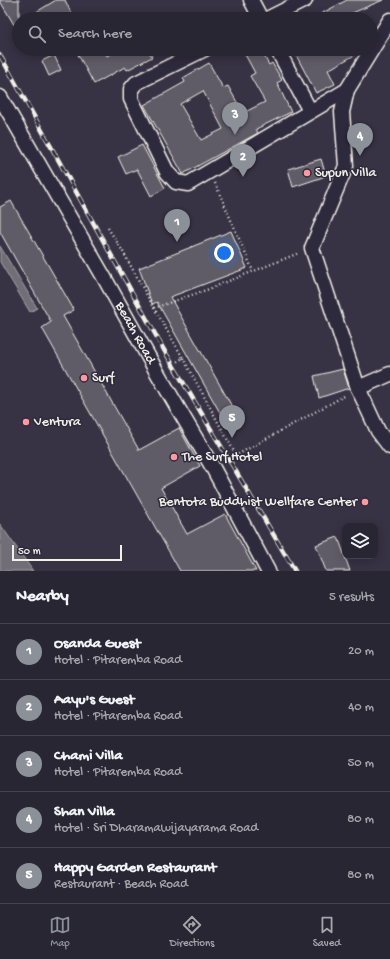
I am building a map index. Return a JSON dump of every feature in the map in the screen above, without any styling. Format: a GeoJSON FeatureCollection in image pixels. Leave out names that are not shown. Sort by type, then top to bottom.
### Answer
{"type":"FeatureCollection","features":[{"type":"Feature","properties":{"kind":"street"},"geometry":{"type":"LineString","coordinates":[[251,0],[257,12]]}},
{"type":"Feature","properties":{"kind":"street"},"geometry":{"type":"LineString","coordinates":[[281,12],[306,0]]}},
{"type":"Feature","properties":{"kind":"street"},"geometry":{"type":"LineString","coordinates":[[378,40],[390,20]]}},
{"type":"Feature","properties":{"kind":"street"},"geometry":{"type":"LineString","coordinates":[[190,56],[136,82],[132,88],[131,99],[167,172],[176,182],[188,184],[347,90]]}},
{"type":"Feature","properties":{"kind":"street"},"geometry":{"type":"LineString","coordinates":[[281,56],[310,111]]}},
{"type":"Feature","properties":{"kind":"street"},"geometry":{"type":"LineString","coordinates":[[368,56],[347,90],[342,112],[346,166],[312,248],[358,388],[378,431],[390,446]]}},
{"type":"Feature","properties":{"kind":"street","name":"Beach Road"},"geometry":{"type":"LineString","coordinates":[[0,97],[213,468],[268,571]]}},
{"type":"Feature","properties":{"kind":"street"},"geometry":{"type":"LineString","coordinates":[[358,388],[390,374]]}},
{"type":"Feature","properties":{"kind":"path"},"geometry":{"type":"LineString","coordinates":[[210,171],[253,271]]}},
{"type":"Feature","properties":{"kind":"path"},"geometry":{"type":"LineString","coordinates":[[108,228],[183,358],[236,455]]}},
{"type":"Feature","properties":{"kind":"path"},"geometry":{"type":"LineString","coordinates":[[154,308],[209,289],[312,248]]}},
{"type":"Feature","properties":{"kind":"path"},"geometry":{"type":"LineString","coordinates":[[158,374],[183,358]]}},
{"type":"Feature","properties":{"kind":"path"},"geometry":{"type":"LineString","coordinates":[[213,468],[358,388]]}},
{"type":"Feature","properties":{"kind":"shaded area"},"geometry":{"type":"Polygon","coordinates":[[[0,246],[37,308],[30,312],[0,262],[0,246]]]}},
{"type":"Feature","properties":{"kind":"shaded area"},"geometry":{"type":"Polygon","coordinates":[[[0,524],[33,571],[0,571],[0,524]]]}},
{"type":"Feature","properties":{"kind":"building"},"geometry":{"type":"Polygon","coordinates":[[[19,0],[19,12],[12,12],[12,21],[0,1],[19,0]]]}},
{"type":"Feature","properties":{"kind":"building"},"geometry":{"type":"Polygon","coordinates":[[[56,0],[65,0],[71,12],[36,12],[56,0]]]}},
{"type":"Feature","properties":{"kind":"building"},"geometry":{"type":"Polygon","coordinates":[[[347,0],[383,0],[355,12],[324,12],[347,0]]]}},
{"type":"Feature","properties":{"kind":"building"},"geometry":{"type":"Polygon","coordinates":[[[54,56],[61,70],[49,76],[42,61],[54,56]]]}},
{"type":"Feature","properties":{"kind":"building"},"geometry":{"type":"Polygon","coordinates":[[[79,56],[152,57],[127,70],[125,67],[94,84],[79,56]]]}},
{"type":"Feature","properties":{"kind":"building"},"geometry":{"type":"Polygon","coordinates":[[[246,56],[264,56],[269,65],[272,63],[282,80],[277,83],[291,112],[256,129],[258,133],[183,174],[144,105],[185,82],[183,78],[209,63],[223,88],[228,86],[243,113],[265,102],[250,76],[255,73],[246,56]],[[203,91],[180,104],[201,140],[223,129],[203,91]]]}},
{"type":"Feature","properties":{"kind":"building"},"geometry":{"type":"Polygon","coordinates":[[[297,56],[353,56],[328,70],[335,84],[316,93],[297,56]]]}},
{"type":"Feature","properties":{"kind":"building"},"geometry":{"type":"Polygon","coordinates":[[[142,145],[165,188],[151,196],[137,169],[126,174],[118,157],[142,145]]]}},
{"type":"Feature","properties":{"kind":"building","name":"Supun Villa"},"geometry":{"type":"Polygon","coordinates":[[[321,159],[326,176],[293,187],[288,169],[321,159]]]}},
{"type":"Feature","properties":{"kind":"building","name":"Surf"},"geometry":{"type":"Polygon","coordinates":[[[11,201],[74,310],[63,316],[139,450],[179,428],[200,466],[161,488],[187,534],[225,514],[256,571],[180,571],[42,328],[51,322],[0,232],[0,207],[11,201]]]}},
{"type":"Feature","properties":{"kind":"building"},"geometry":{"type":"Polygon","coordinates":[[[231,231],[247,268],[170,297],[234,410],[222,416],[157,302],[152,304],[139,268],[231,231]]]}},
{"type":"Feature","properties":{"kind":"building"},"geometry":{"type":"Polygon","coordinates":[[[343,369],[349,388],[319,398],[314,376],[343,369]]]}},
{"type":"Feature","properties":{"kind":"building"},"geometry":{"type":"Polygon","coordinates":[[[338,537],[342,548],[342,559],[346,559],[350,571],[326,571],[316,545],[338,537]]]}},
{"type":"Feature","properties":{"kind":"railway"},"geometry":{"type":"LineString","coordinates":[[0,55],[164,350],[295,571]]}},
{"type":"Feature","properties":{"kind":"place","name":"Chami Villa"},"geometry":{"type":"Point","coordinates":[235,135]}},
{"type":"Feature","properties":{"kind":"place","name":"Shan Villa"},"geometry":{"type":"Point","coordinates":[360,156]}},
{"type":"Feature","properties":{"kind":"place","name":"Supun Villa"},"geometry":{"type":"Point","coordinates":[307,173]}},
{"type":"Feature","properties":{"kind":"place","name":"Aayu's Guest"},"geometry":{"type":"Point","coordinates":[243,177]}},
{"type":"Feature","properties":{"kind":"place","name":"Osanda Guest"},"geometry":{"type":"Point","coordinates":[177,242]}},
{"type":"Feature","properties":{"kind":"place","name":"Surf"},"geometry":{"type":"Point","coordinates":[84,378]}},
{"type":"Feature","properties":{"kind":"place","name":"Ventura"},"geometry":{"type":"Point","coordinates":[26,422]}},
{"type":"Feature","properties":{"kind":"place","name":"Happy Garden Restaurant"},"geometry":{"type":"Point","coordinates":[232,438]}},
{"type":"Feature","properties":{"kind":"place","name":"The Surf Hotel"},"geometry":{"type":"Point","coordinates":[174,457]}},
{"type":"Feature","properties":{"kind":"place","name":"Bentota Buddhist Wellfare Center"},"geometry":{"type":"Point","coordinates":[365,502]}}]}
